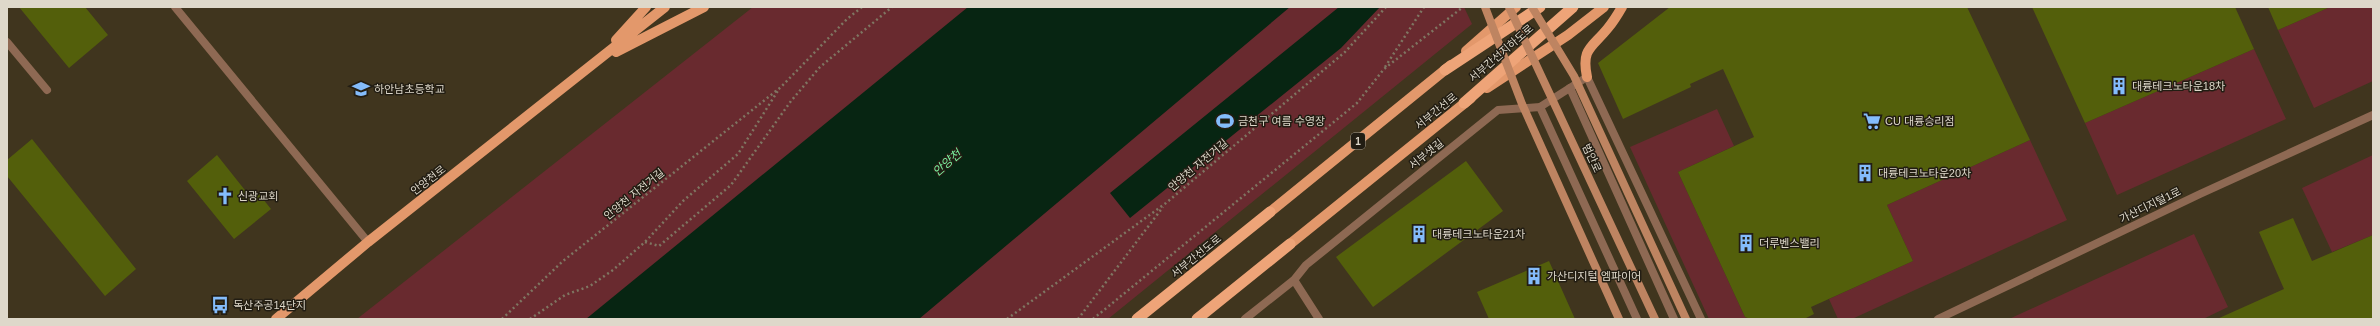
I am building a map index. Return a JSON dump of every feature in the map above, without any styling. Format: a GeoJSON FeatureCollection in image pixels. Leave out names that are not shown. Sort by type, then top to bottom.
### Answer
{"type":"FeatureCollection","features":[{"type":"Feature","properties":{"kind":"highway","name":"서부간선지하도로"},"geometry":{"type":"LineString","coordinates":[[1445,70],[1540,7]]}},
{"type":"Feature","properties":{"kind":"highway","name":"서부간선지하도로"},"geometry":{"type":"LineString","coordinates":[[1464,103],[1573,7]]}},
{"type":"Feature","properties":{"kind":"highway","name":"서부간선도로"},"geometry":{"type":"LineString","coordinates":[[1137,319],[1270,212]]}},
{"type":"Feature","properties":{"kind":"highway"},"geometry":{"type":"LineString","coordinates":[[1197,319],[1290,244]]}},
{"type":"Feature","properties":{"kind":"main road"},"geometry":{"type":"LineString","coordinates":[[596,62],[646,7]]}},
{"type":"Feature","properties":{"kind":"main road"},"geometry":{"type":"LineString","coordinates":[[596,62],[665,7]]}},
{"type":"Feature","properties":{"kind":"main road"},"geometry":{"type":"LineString","coordinates":[[596,62],[704,7]]}},
{"type":"Feature","properties":{"kind":"main road"},"geometry":{"type":"LineString","coordinates":[[1485,7],[1522,104],[1619,319]]}},
{"type":"Feature","properties":{"kind":"main road","name":"범안로"},"geometry":{"type":"LineString","coordinates":[[1509,7],[1655,319]]}},
{"type":"Feature","properties":{"kind":"main road","name":"1"},"geometry":{"type":"LineString","coordinates":[[1270,212],[1445,70],[1516,7]]}},
{"type":"Feature","properties":{"kind":"main road"},"geometry":{"type":"LineString","coordinates":[[1532,7],[1574,76],[1686,319]]}},
{"type":"Feature","properties":{"kind":"main road","name":"서부간선로"},"geometry":{"type":"LineString","coordinates":[[1290,244],[1464,103],[1568,35],[1604,7]]}},
{"type":"Feature","properties":{"kind":"main road"},"geometry":{"type":"LineString","coordinates":[[1587,77],[1584,62],[1588,49],[1608,29],[1622,7]]}},
{"type":"Feature","properties":{"kind":"main road","name":"안양천로"},"geometry":{"type":"LineString","coordinates":[[276,319],[368,242],[596,62]]}},
{"type":"Feature","properties":{"kind":"street"},"geometry":{"type":"LineString","coordinates":[[175,7],[368,242]]}},
{"type":"Feature","properties":{"kind":"street"},"geometry":{"type":"LineString","coordinates":[[7,42],[47,90]]}},
{"type":"Feature","properties":{"kind":"street"},"geometry":{"type":"LineString","coordinates":[[1587,77],[1701,319]]}},
{"type":"Feature","properties":{"kind":"street","name":"서부샛길"},"geometry":{"type":"LineString","coordinates":[[1245,319],[1294,280],[1306,265],[1498,110],[1540,107],[1587,77]]}},
{"type":"Feature","properties":{"kind":"street"},"geometry":{"type":"LineString","coordinates":[[1570,88],[1674,319]]}},
{"type":"Feature","properties":{"kind":"street"},"geometry":{"type":"LineString","coordinates":[[1540,107],[1637,319]]}},
{"type":"Feature","properties":{"kind":"street","name":"가산디지털1로"},"geometry":{"type":"LineString","coordinates":[[1938,319],[2200,194],[2373,115]]}},
{"type":"Feature","properties":{"kind":"street"},"geometry":{"type":"LineString","coordinates":[[1294,280],[1319,319]]}},
{"type":"Feature","properties":{"kind":"path","name":"안양천 자전거길"},"geometry":{"type":"LineString","coordinates":[[502,319],[564,261],[781,87],[847,19],[862,7]]}},
{"type":"Feature","properties":{"kind":"path"},"geometry":{"type":"LineString","coordinates":[[645,242],[659,246],[732,185],[791,101],[820,67],[892,7]]}},
{"type":"Feature","properties":{"kind":"path","name":"안양천 자전거길"},"geometry":{"type":"LineString","coordinates":[[1008,319],[1166,203],[1344,52],[1386,7]]}},
{"type":"Feature","properties":{"kind":"path"},"geometry":{"type":"LineString","coordinates":[[1093,319],[1356,103],[1384,69],[1424,7]]}},
{"type":"Feature","properties":{"kind":"path"},"geometry":{"type":"LineString","coordinates":[[1384,69],[1463,7]]}},
{"type":"Feature","properties":{"kind":"path","name":"안양천 자전거길"},"geometry":{"type":"LineString","coordinates":[[530,319],[565,295],[590,286],[614,270],[645,242],[683,201],[738,154],[781,87]]}},
{"type":"Feature","properties":{"kind":"path"},"geometry":{"type":"LineString","coordinates":[[1078,319],[1166,203]]}},
{"type":"Feature","properties":{"kind":"shaded area"},"geometry":{"type":"Polygon","coordinates":[[[753,7],[1464,7],[1472,24],[1108,319],[357,319],[753,7]]]}},
{"type":"Feature","properties":{"kind":"shaded area"},"geometry":{"type":"Polygon","coordinates":[[[2330,7],[2373,7],[2373,81],[2314,108],[2278,30],[2330,7]]]}},
{"type":"Feature","properties":{"kind":"shaded area"},"geometry":{"type":"Polygon","coordinates":[[[2254,49],[2286,119],[2117,195],[2085,123],[2254,49]]]}},
{"type":"Feature","properties":{"kind":"shaded area"},"geometry":{"type":"Polygon","coordinates":[[[1717,109],[1734,146],[1678,172],[1745,317],[1750,319],[1709,319],[1630,147],[1717,109]]]}},
{"type":"Feature","properties":{"kind":"shaded area"},"geometry":{"type":"Polygon","coordinates":[[[2030,140],[2067,220],[1852,319],[1838,319],[1829,299],[1913,261],[1887,205],[2030,140]]]}},
{"type":"Feature","properties":{"kind":"shaded area"},"geometry":{"type":"Polygon","coordinates":[[[2373,155],[2373,235],[2332,252],[2302,188],[2373,155]]]}},
{"type":"Feature","properties":{"kind":"shaded area"},"geometry":{"type":"Polygon","coordinates":[[[2194,234],[2228,307],[2203,319],[2009,319],[2194,234]]]}},
{"type":"Feature","properties":{"kind":"water","name":"안양천"},"geometry":{"type":"Polygon","coordinates":[[[968,7],[1290,7],[919,319],[586,319],[968,7]]]}},
{"type":"Feature","properties":{"kind":"water","name":"금천구 여름 수영장"},"geometry":{"type":"Polygon","coordinates":[[[1339,7],[1380,7],[1341,48],[1130,218],[1110,193],[1339,7]]]}},
{"type":"Feature","properties":{"kind":"building"},"geometry":{"type":"Polygon","coordinates":[[[19,7],[85,7],[108,35],[69,68],[19,7]]]}},
{"type":"Feature","properties":{"kind":"building","name":"대륭테크노타운20차"},"geometry":{"type":"Polygon","coordinates":[[[1670,7],[1967,7],[2030,140],[1887,205],[1913,261],[1811,307],[1814,314],[1804,319],[1750,319],[1745,317],[1678,172],[1754,137],[1723,69],[1690,84],[1691,87],[1623,119],[1598,63],[1670,7]]]}},
{"type":"Feature","properties":{"kind":"building","name":"대륭테크노타운18차"},"geometry":{"type":"Polygon","coordinates":[[[2032,7],[2235,7],[2254,49],[2085,123],[2032,7]]]}},
{"type":"Feature","properties":{"kind":"building"},"geometry":{"type":"Polygon","coordinates":[[[2268,7],[2330,7],[2278,30],[2268,7]]]}},
{"type":"Feature","properties":{"kind":"building"},"geometry":{"type":"Polygon","coordinates":[[[32,139],[136,269],[105,296],[7,176],[7,160],[32,139]]]}},
{"type":"Feature","properties":{"kind":"building","name":"신광교회"},"geometry":{"type":"Polygon","coordinates":[[[217,155],[252,199],[259,194],[271,209],[234,239],[187,181],[217,155]]]}},
{"type":"Feature","properties":{"kind":"building","name":"대륭테크노타운21차"},"geometry":{"type":"Polygon","coordinates":[[[1466,161],[1503,211],[1373,307],[1336,257],[1466,161]]]}},
{"type":"Feature","properties":{"kind":"building"},"geometry":{"type":"Polygon","coordinates":[[[2293,218],[2312,261],[2373,235],[2373,319],[2217,319],[2284,289],[2259,232],[2293,218]]]}},
{"type":"Feature","properties":{"kind":"building","name":"가산디지털 엠파이어"},"geometry":{"type":"Polygon","coordinates":[[[1549,261],[1575,319],[1489,319],[1477,292],[1549,261]]]}},
{"type":"Feature","properties":{"kind":"place","name":"대륭테크노타운18차"},"geometry":{"type":"Point","coordinates":[2119,86]}},
{"type":"Feature","properties":{"kind":"place","name":"하안남초등학교"},"geometry":{"type":"Point","coordinates":[361,89]}},
{"type":"Feature","properties":{"kind":"place","name":"금천구 여름 수영장"},"geometry":{"type":"Point","coordinates":[1225,121]}},
{"type":"Feature","properties":{"kind":"place","name":"CU 대륭승리점"},"geometry":{"type":"Point","coordinates":[1872,121]}},
{"type":"Feature","properties":{"kind":"place","name":"대륭테크노타운20차"},"geometry":{"type":"Point","coordinates":[1865,173]}},
{"type":"Feature","properties":{"kind":"place","name":"신광교회"},"geometry":{"type":"Point","coordinates":[225,196]}},
{"type":"Feature","properties":{"kind":"place","name":"대륭테크노타운21차"},"geometry":{"type":"Point","coordinates":[1419,234]}},
{"type":"Feature","properties":{"kind":"place","name":"더루벤스밸리"},"geometry":{"type":"Point","coordinates":[1746,243]}},
{"type":"Feature","properties":{"kind":"place","name":"가산디지털 엠파이어"},"geometry":{"type":"Point","coordinates":[1534,276]}},
{"type":"Feature","properties":{"kind":"place","name":"독산주공14단지"},"geometry":{"type":"Point","coordinates":[220,305]}}]}
